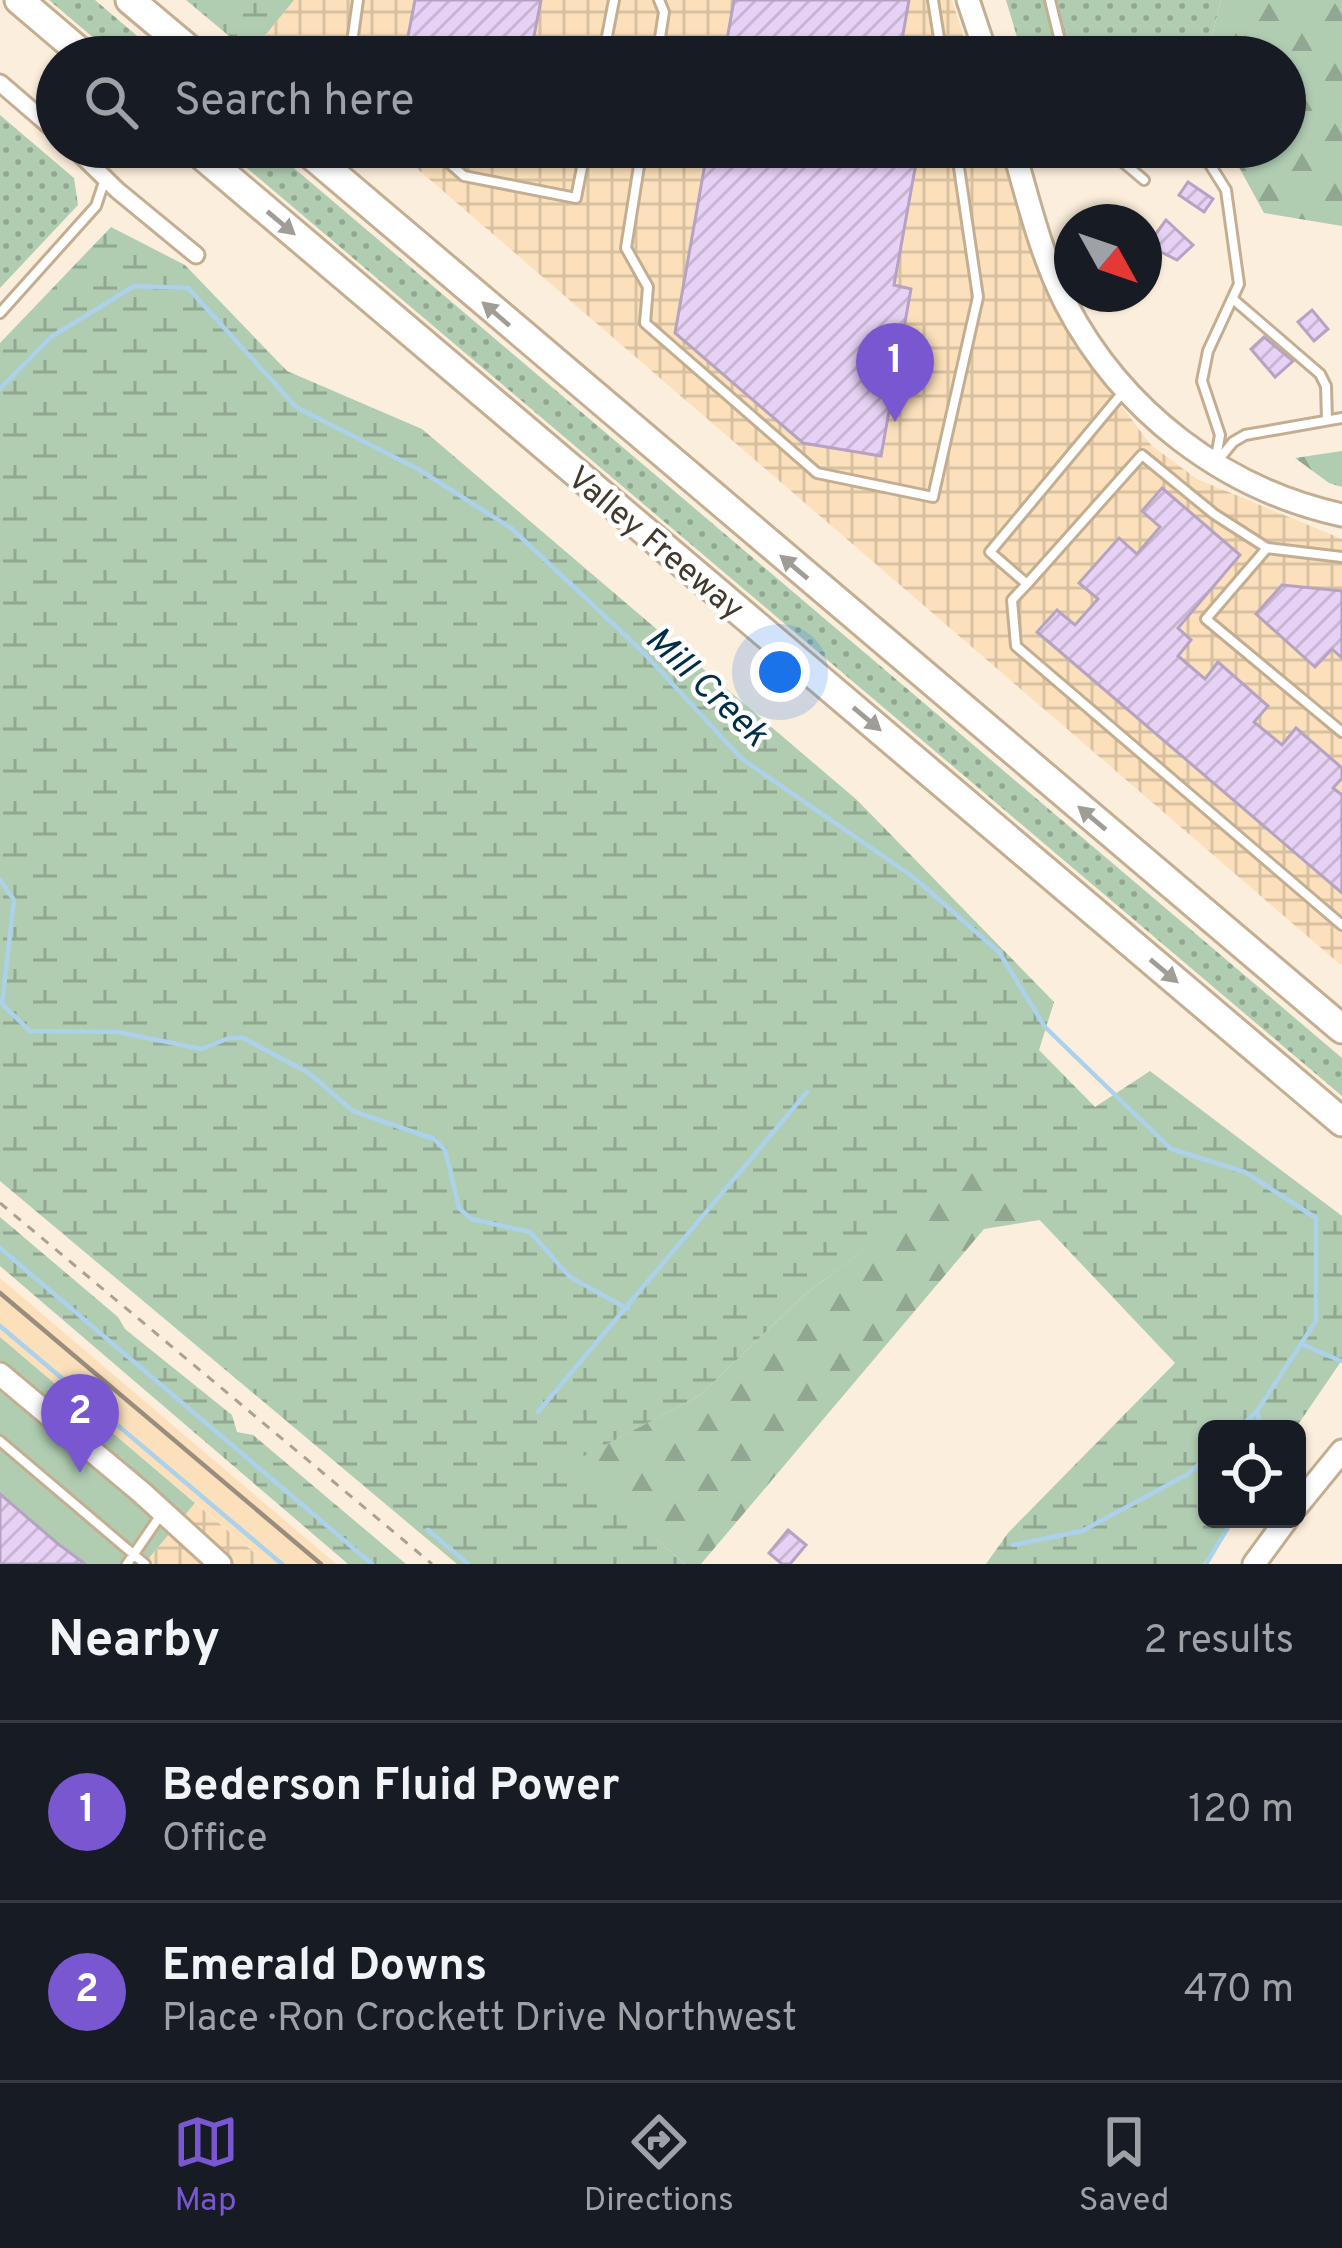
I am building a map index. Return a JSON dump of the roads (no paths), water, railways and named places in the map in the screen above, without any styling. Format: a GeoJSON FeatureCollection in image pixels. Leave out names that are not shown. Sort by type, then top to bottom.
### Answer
{"type":"FeatureCollection","features":[{"type":"Feature","properties":{"kind":"highway"},"geometry":{"type":"LineString","coordinates":[[19,0],[61,36]]}},
{"type":"Feature","properties":{"kind":"highway"},"geometry":{"type":"LineString","coordinates":[[130,0],[173,36]]}},
{"type":"Feature","properties":{"kind":"highway","name":"Valley Freeway"},"geometry":{"type":"LineString","coordinates":[[217,168],[1342,1122]]}},
{"type":"Feature","properties":{"kind":"highway"},"geometry":{"type":"LineString","coordinates":[[327,168],[1342,1029]]}},
{"type":"Feature","properties":{"kind":"main road"},"geometry":{"type":"LineString","coordinates":[[968,0],[980,36]]}},
{"type":"Feature","properties":{"kind":"main road"},"geometry":{"type":"LineString","coordinates":[[1019,168],[1038,237],[1065,301],[1125,389],[1155,420],[1215,464],[1290,501],[1342,515]]}},
{"type":"Feature","properties":{"kind":"main road"},"geometry":{"type":"LineString","coordinates":[[0,1374],[220,1564]]}},
{"type":"Feature","properties":{"kind":"main road"},"geometry":{"type":"LineString","coordinates":[[1306,1495],[1342,1451]]}},
{"type":"Feature","properties":{"kind":"main road"},"geometry":{"type":"LineString","coordinates":[[1254,1564],[1280,1528]]}},
{"type":"Feature","properties":{"kind":"street"},"geometry":{"type":"LineString","coordinates":[[0,83],[36,114]]}},
{"type":"Feature","properties":{"kind":"street"},"geometry":{"type":"LineString","coordinates":[[95,168],[196,255]]}},
{"type":"Feature","properties":{"kind":"lane"},"geometry":{"type":"LineString","coordinates":[[353,36],[358,0]]}},
{"type":"Feature","properties":{"kind":"lane"},"geometry":{"type":"LineString","coordinates":[[607,36],[614,0]]}},
{"type":"Feature","properties":{"kind":"lane"},"geometry":{"type":"LineString","coordinates":[[659,0],[664,12],[660,36]]}},
{"type":"Feature","properties":{"kind":"lane"},"geometry":{"type":"LineString","coordinates":[[934,0],[939,36]]}},
{"type":"Feature","properties":{"kind":"lane"},"geometry":{"type":"LineString","coordinates":[[1050,0],[1059,36]]}},
{"type":"Feature","properties":{"kind":"lane"},"geometry":{"type":"LineString","coordinates":[[455,168],[464,176],[576,197],[582,168]]}},
{"type":"Feature","properties":{"kind":"lane"},"geometry":{"type":"LineString","coordinates":[[639,168],[626,248],[648,287],[645,323],[818,473],[933,497],[978,297],[959,168]]}},
{"type":"Feature","properties":{"kind":"lane"},"geometry":{"type":"LineString","coordinates":[[1131,168],[1144,179]]}},
{"type":"Feature","properties":{"kind":"lane"},"geometry":{"type":"LineString","coordinates":[[1212,168],[1231,208],[1239,284],[1208,351],[1202,381],[1220,435],[1215,464]]}},
{"type":"Feature","properties":{"kind":"lane"},"geometry":{"type":"LineString","coordinates":[[0,313],[96,206],[105,178]]}},
{"type":"Feature","properties":{"kind":"lane"},"geometry":{"type":"LineString","coordinates":[[1233,299],[1320,374],[1326,386],[1328,421]]}},
{"type":"Feature","properties":{"kind":"lane"},"geometry":{"type":"LineString","coordinates":[[1027,584],[990,552],[1125,389]]}},
{"type":"Feature","properties":{"kind":"lane"},"geometry":{"type":"LineString","coordinates":[[1215,464],[1245,435],[1342,418]]}},
{"type":"Feature","properties":{"kind":"lane"},"geometry":{"type":"LineString","coordinates":[[1340,920],[1016,646],[1012,600],[1142,455],[1214,514],[1267,548],[1342,557]]}},
{"type":"Feature","properties":{"kind":"lane"},"geometry":{"type":"LineString","coordinates":[[1267,548],[1206,619],[1342,732]]}},
{"type":"Feature","properties":{"kind":"lane"},"geometry":{"type":"LineString","coordinates":[[0,1441],[145,1564]]}},
{"type":"Feature","properties":{"kind":"lane"},"geometry":{"type":"LineString","coordinates":[[127,1564],[164,1511]]}},
{"type":"Feature","properties":{"kind":"waterway","name":"Mill Creek"},"geometry":{"type":"LineString","coordinates":[[0,389],[51,337],[134,286],[188,288],[296,407],[418,469],[511,528],[642,651],[742,759],[912,876],[999,952],[1045,1027],[1171,1149],[1245,1172],[1316,1218],[1316,1321],[1248,1420]]}},
{"type":"Feature","properties":{"kind":"waterway"},"geometry":{"type":"LineString","coordinates":[[0,880],[14,900],[2,1004],[30,1031],[118,1032],[202,1049],[229,1038],[243,1038],[309,1073],[353,1111],[434,1139],[445,1150],[459,1208],[471,1219],[530,1232],[570,1277],[628,1309]]}},
{"type":"Feature","properties":{"kind":"waterway"},"geometry":{"type":"LineString","coordinates":[[538,1412],[807,1092]]}},
{"type":"Feature","properties":{"kind":"waterway"},"geometry":{"type":"LineString","coordinates":[[0,1248],[372,1564]]}},
{"type":"Feature","properties":{"kind":"waterway"},"geometry":{"type":"LineString","coordinates":[[0,1326],[282,1564]]}},
{"type":"Feature","properties":{"kind":"waterway"},"geometry":{"type":"LineString","coordinates":[[1301,1344],[1341,1361]]}},
{"type":"Feature","properties":{"kind":"waterway"},"geometry":{"type":"LineString","coordinates":[[1257,1411],[1259,1420]]}},
{"type":"Feature","properties":{"kind":"waterway"},"geometry":{"type":"LineString","coordinates":[[1013,1545],[1082,1531],[1198,1465]]}},
{"type":"Feature","properties":{"kind":"waterway"},"geometry":{"type":"LineString","coordinates":[[1206,1564],[1228,1528]]}},
{"type":"Feature","properties":{"kind":"waterway"},"geometry":{"type":"LineString","coordinates":[[428,1530],[468,1564]]}},
{"type":"Feature","properties":{"kind":"railway"},"geometry":{"type":"LineString","coordinates":[[0,1293],[321,1564]]}},
{"type":"Feature","properties":{"kind":"place","name":"Bederson Fluid Power"},"geometry":{"type":"Point","coordinates":[895,422]}},
{"type":"Feature","properties":{"kind":"place","name":"Emerald Downs"},"geometry":{"type":"Point","coordinates":[80,1473]}}]}
